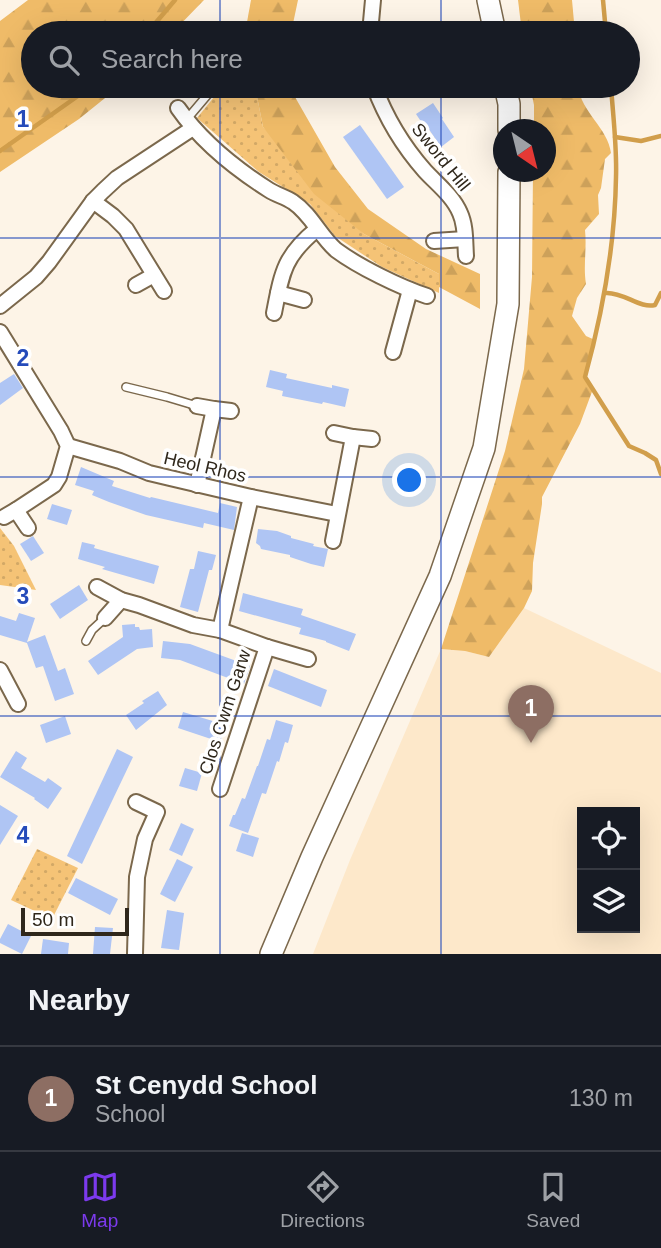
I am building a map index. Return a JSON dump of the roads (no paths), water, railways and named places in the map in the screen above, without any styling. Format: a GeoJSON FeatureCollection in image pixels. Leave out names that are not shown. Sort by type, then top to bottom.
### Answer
{"type":"FeatureCollection","features":[{"type":"Feature","properties":{"kind":"main road"},"geometry":{"type":"LineString","coordinates":[[488,0],[492,21]]}},
{"type":"Feature","properties":{"kind":"main road"},"geometry":{"type":"LineString","coordinates":[[508,98],[509,119]]}},
{"type":"Feature","properties":{"kind":"main road"},"geometry":{"type":"LineString","coordinates":[[271,954],[312,857],[440,576],[484,448],[508,304],[509,182]]}},
{"type":"Feature","properties":{"kind":"street"},"geometry":{"type":"LineString","coordinates":[[371,21],[373,0]]}},
{"type":"Feature","properties":{"kind":"street","name":"Sword Hill"},"geometry":{"type":"LineString","coordinates":[[379,98],[400,139],[424,170],[454,201],[464,224],[466,256]]}},
{"type":"Feature","properties":{"kind":"street"},"geometry":{"type":"LineString","coordinates":[[0,306],[24,288],[42,269],[93,201],[186,118],[223,155],[262,186],[292,201],[336,250],[410,290],[427,296]]}},
{"type":"Feature","properties":{"kind":"street"},"geometry":{"type":"LineString","coordinates":[[93,201],[126,229],[164,291]]}},
{"type":"Feature","properties":{"kind":"street"},"geometry":{"type":"LineString","coordinates":[[274,313],[286,264],[302,241],[317,229]]}},
{"type":"Feature","properties":{"kind":"street"},"geometry":{"type":"LineString","coordinates":[[434,241],[465,239]]}},
{"type":"Feature","properties":{"kind":"street"},"geometry":{"type":"LineString","coordinates":[[136,285],[154,275]]}},
{"type":"Feature","properties":{"kind":"street"},"geometry":{"type":"LineString","coordinates":[[393,352],[410,290]]}},
{"type":"Feature","properties":{"kind":"street"},"geometry":{"type":"LineString","coordinates":[[278,293],[304,300]]}},
{"type":"Feature","properties":{"kind":"street"},"geometry":{"type":"LineString","coordinates":[[0,332],[61,430],[68,446],[54,485],[10,513],[28,528]]}},
{"type":"Feature","properties":{"kind":"street"},"geometry":{"type":"LineString","coordinates":[[197,406],[231,411]]}},
{"type":"Feature","properties":{"kind":"street"},"geometry":{"type":"LineString","coordinates":[[197,485],[214,409]]}},
{"type":"Feature","properties":{"kind":"street"},"geometry":{"type":"LineString","coordinates":[[334,433],[372,439]]}},
{"type":"Feature","properties":{"kind":"street"},"geometry":{"type":"LineString","coordinates":[[333,541],[353,437]]}},
{"type":"Feature","properties":{"kind":"street","name":"Heol Rhos"},"geometry":{"type":"LineString","coordinates":[[68,446],[120,461],[149,473],[337,514]]}},
{"type":"Feature","properties":{"kind":"street","name":"Clos Cwm Garw"},"geometry":{"type":"LineString","coordinates":[[220,630],[251,497]]}},
{"type":"Feature","properties":{"kind":"street","name":"Clos Cwm Garw"},"geometry":{"type":"LineString","coordinates":[[97,587],[121,600],[193,625],[220,630],[308,659]]}},
{"type":"Feature","properties":{"kind":"street"},"geometry":{"type":"LineString","coordinates":[[105,618],[121,600]]}},
{"type":"Feature","properties":{"kind":"street","name":"Clos Cwm Garw"},"geometry":{"type":"LineString","coordinates":[[220,789],[267,647]]}},
{"type":"Feature","properties":{"kind":"street"},"geometry":{"type":"LineString","coordinates":[[0,670],[18,704]]}},
{"type":"Feature","properties":{"kind":"street"},"geometry":{"type":"LineString","coordinates":[[135,954],[137,877],[145,839],[157,812],[136,802]]}},
{"type":"Feature","properties":{"kind":"lane"},"geometry":{"type":"LineString","coordinates":[[186,118],[204,98]]}},
{"type":"Feature","properties":{"kind":"lane"},"geometry":{"type":"LineString","coordinates":[[126,387],[197,406]]}},
{"type":"Feature","properties":{"kind":"lane"},"geometry":{"type":"LineString","coordinates":[[86,641],[92,630],[105,618]]}},
{"type":"Feature","properties":{"kind":"waterway"},"geometry":{"type":"LineString","coordinates":[[157,21],[175,0]]}},
{"type":"Feature","properties":{"kind":"waterway"},"geometry":{"type":"LineString","coordinates":[[603,0],[605,21]]}},
{"type":"Feature","properties":{"kind":"waterway"},"geometry":{"type":"LineString","coordinates":[[0,151],[75,98]]}},
{"type":"Feature","properties":{"kind":"waterway"},"geometry":{"type":"LineString","coordinates":[[612,98],[616,165],[613,228],[602,303],[585,377],[629,446],[656,460],[661,474]]}},
{"type":"Feature","properties":{"kind":"waterway"},"geometry":{"type":"LineString","coordinates":[[615,137],[641,141],[661,136]]}},
{"type":"Feature","properties":{"kind":"waterway"},"geometry":{"type":"LineString","coordinates":[[606,293],[649,306],[655,305],[661,293]]}},
{"type":"Feature","properties":{"kind":"place","name":"St Cenydd School"},"geometry":{"type":"Point","coordinates":[531,743]}}]}
